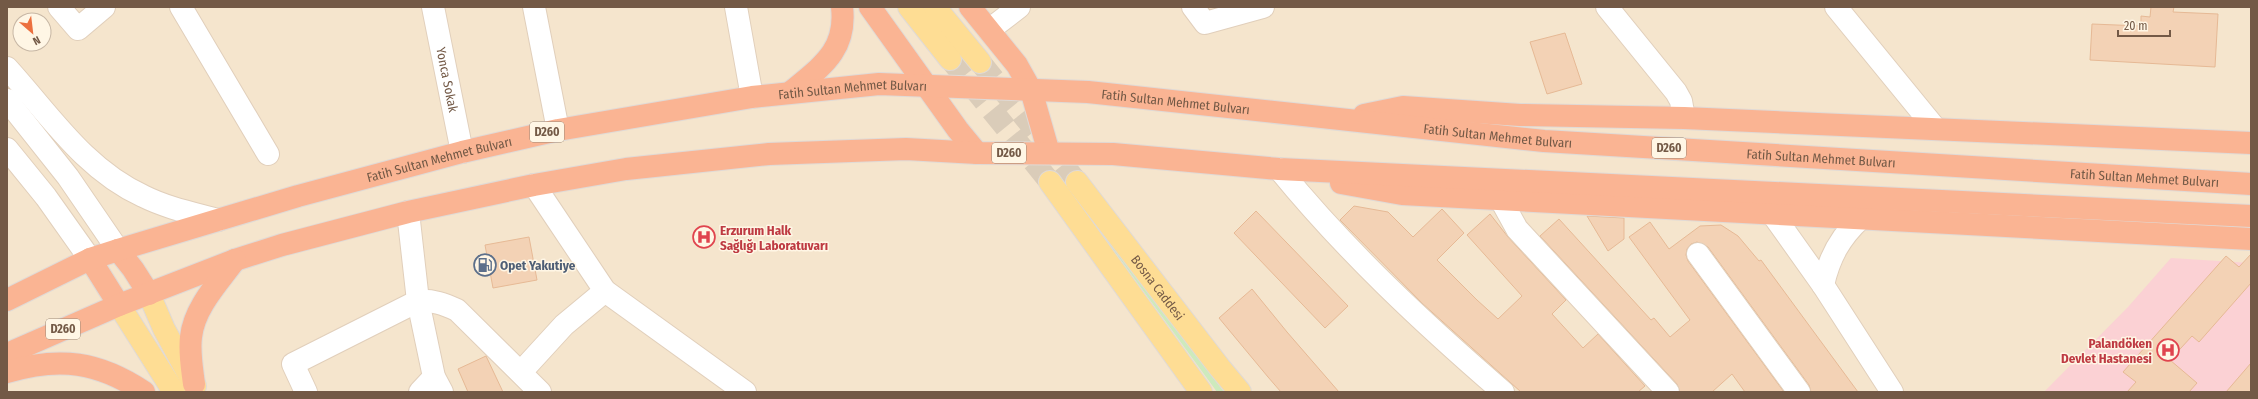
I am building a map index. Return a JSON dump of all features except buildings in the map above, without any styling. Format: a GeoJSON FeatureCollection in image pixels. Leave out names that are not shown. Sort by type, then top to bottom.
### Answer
{"type":"FeatureCollection","features":[{"type":"Feature","properties":{"kind":"highway"},"geometry":{"type":"LineString","coordinates":[[792,91],[824,65],[836,50],[841,37],[844,22],[842,7]]}},
{"type":"Feature","properties":{"kind":"highway"},"geometry":{"type":"LineString","coordinates":[[870,7],[958,130],[977,153]]}},
{"type":"Feature","properties":{"kind":"highway"},"geometry":{"type":"LineString","coordinates":[[970,7],[1017,65],[1031,90],[1049,153]]}},
{"type":"Feature","properties":{"kind":"highway","name":"Fatih Sultan Mehmet Bulvarı"},"geometry":{"type":"LineString","coordinates":[[118,250],[298,196],[462,152],[558,130],[792,91],[879,84],[1088,92],[1544,141],[2251,184]]}},
{"type":"Feature","properties":{"kind":"highway"},"geometry":{"type":"LineString","coordinates":[[1346,119],[1403,106],[1520,115],[1684,118],[2251,143]]}},
{"type":"Feature","properties":{"kind":"highway","name":"D260"},"geometry":{"type":"LineString","coordinates":[[7,354],[119,305],[235,260],[282,245],[408,212],[534,185],[626,169],[769,154],[906,149],[977,153],[1113,154],[1284,169],[2251,216]]}},
{"type":"Feature","properties":{"kind":"highway"},"geometry":{"type":"LineString","coordinates":[[1284,169],[1338,183],[1402,194],[1771,212],[2251,239]]}},
{"type":"Feature","properties":{"kind":"highway"},"geometry":{"type":"LineString","coordinates":[[118,250],[133,269],[149,294]]}},
{"type":"Feature","properties":{"kind":"highway","name":"D260"},"geometry":{"type":"LineString","coordinates":[[7,300],[82,263],[118,250]]}},
{"type":"Feature","properties":{"kind":"highway"},"geometry":{"type":"LineString","coordinates":[[196,388],[191,351],[194,322],[199,310],[235,260]]}},
{"type":"Feature","properties":{"kind":"highway"},"geometry":{"type":"LineString","coordinates":[[82,263],[119,305]]}},
{"type":"Feature","properties":{"kind":"highway"},"geometry":{"type":"LineString","coordinates":[[7,372],[42,364],[66,363],[86,365],[125,380],[144,392]]}},
{"type":"Feature","properties":{"kind":"main road"},"geometry":{"type":"LineString","coordinates":[[908,7],[950,59]]}},
{"type":"Feature","properties":{"kind":"main road"},"geometry":{"type":"LineString","coordinates":[[935,7],[980,62]]}},
{"type":"Feature","properties":{"kind":"main road"},"geometry":{"type":"LineString","coordinates":[[1050,182],[1201,392]]}},
{"type":"Feature","properties":{"kind":"main road","name":"Bosna Caddesi"},"geometry":{"type":"LineString","coordinates":[[1077,182],[1240,392]]}},
{"type":"Feature","properties":{"kind":"main road"},"geometry":{"type":"LineString","coordinates":[[149,294],[167,336],[196,388]]}},
{"type":"Feature","properties":{"kind":"main road"},"geometry":{"type":"LineString","coordinates":[[119,305],[174,392]]}},
{"type":"Feature","properties":{"kind":"street"},"geometry":{"type":"LineString","coordinates":[[59,7],[78,30],[104,7]]}},
{"type":"Feature","properties":{"kind":"street"},"geometry":{"type":"LineString","coordinates":[[181,7],[268,154]]}},
{"type":"Feature","properties":{"kind":"street","name":"Yonca Sokak"},"geometry":{"type":"LineString","coordinates":[[433,7],[462,152]]}},
{"type":"Feature","properties":{"kind":"street"},"geometry":{"type":"LineString","coordinates":[[534,7],[558,130]]}},
{"type":"Feature","properties":{"kind":"street"},"geometry":{"type":"LineString","coordinates":[[736,7],[752,97]]}},
{"type":"Feature","properties":{"kind":"street"},"geometry":{"type":"LineString","coordinates":[[989,30],[1019,7]]}},
{"type":"Feature","properties":{"kind":"street"},"geometry":{"type":"LineString","coordinates":[[1193,7],[1204,22],[1263,7]]}},
{"type":"Feature","properties":{"kind":"street"},"geometry":{"type":"LineString","coordinates":[[1607,7],[1676,92],[1681,101],[1684,118]]}},
{"type":"Feature","properties":{"kind":"street"},"geometry":{"type":"LineString","coordinates":[[1836,7],[1935,128]]}},
{"type":"Feature","properties":{"kind":"street"},"geometry":{"type":"LineString","coordinates":[[7,68],[73,144],[105,174],[126,188],[161,204],[218,220]]}},
{"type":"Feature","properties":{"kind":"street"},"geometry":{"type":"LineString","coordinates":[[7,100],[68,176],[118,250]]}},
{"type":"Feature","properties":{"kind":"street"},"geometry":{"type":"LineString","coordinates":[[7,149],[46,197],[82,263]]}},
{"type":"Feature","properties":{"kind":"street"},"geometry":{"type":"LineString","coordinates":[[1284,169],[1307,202],[1400,300],[1503,392]]}},
{"type":"Feature","properties":{"kind":"street"},"geometry":{"type":"LineString","coordinates":[[534,185],[605,292],[745,392]]}},
{"type":"Feature","properties":{"kind":"street"},"geometry":{"type":"LineString","coordinates":[[1501,200],[1517,229],[1668,392]]}},
{"type":"Feature","properties":{"kind":"street"},"geometry":{"type":"LineString","coordinates":[[408,212],[418,301],[432,387]]}},
{"type":"Feature","properties":{"kind":"street"},"geometry":{"type":"LineString","coordinates":[[1771,212],[1823,285],[1892,392]]}},
{"type":"Feature","properties":{"kind":"street"},"geometry":{"type":"LineString","coordinates":[[1823,285],[1831,258],[1838,245],[1861,218]]}},
{"type":"Feature","properties":{"kind":"street"},"geometry":{"type":"LineString","coordinates":[[1698,254],[1799,392]]}},
{"type":"Feature","properties":{"kind":"street"},"geometry":{"type":"LineString","coordinates":[[520,372],[564,324],[605,292]]}},
{"type":"Feature","properties":{"kind":"street"},"geometry":{"type":"LineString","coordinates":[[306,392],[294,364],[418,301],[444,304],[457,310],[540,392]]}},
{"type":"Feature","properties":{"kind":"shaded area"},"geometry":{"type":"Polygon","coordinates":[[[7,7],[2251,7],[2251,392],[7,392],[7,7]]]}},
{"type":"Feature","properties":{"kind":"shaded area","name":"Palandöken Devlet Hastanesi"},"geometry":{"type":"Polygon","coordinates":[[[2171,258],[2251,263],[2251,392],[2044,392],[2128,307],[2171,258]]]}},
{"type":"Feature","properties":{"kind":"green space"},"geometry":{"type":"Polygon","coordinates":[[[1074,196],[1224,392],[1217,392],[1074,196]]]}},
{"type":"Feature","properties":{"kind":"tunnel"},"geometry":{"type":"LineString","coordinates":[[950,59],[1050,182]]}},
{"type":"Feature","properties":{"kind":"tunnel"},"geometry":{"type":"LineString","coordinates":[[980,62],[1077,182]]}},
{"type":"Feature","properties":{"kind":"place","name":"Erzurum Halk Sağlığı Laboratuvarı"},"geometry":{"type":"Point","coordinates":[704,237]}},
{"type":"Feature","properties":{"kind":"place","name":"Opet Yakutiye"},"geometry":{"type":"Point","coordinates":[485,265]}},
{"type":"Feature","properties":{"kind":"place","name":"Palandöken Devlet Hastanesi"},"geometry":{"type":"Point","coordinates":[2168,350]}}]}
